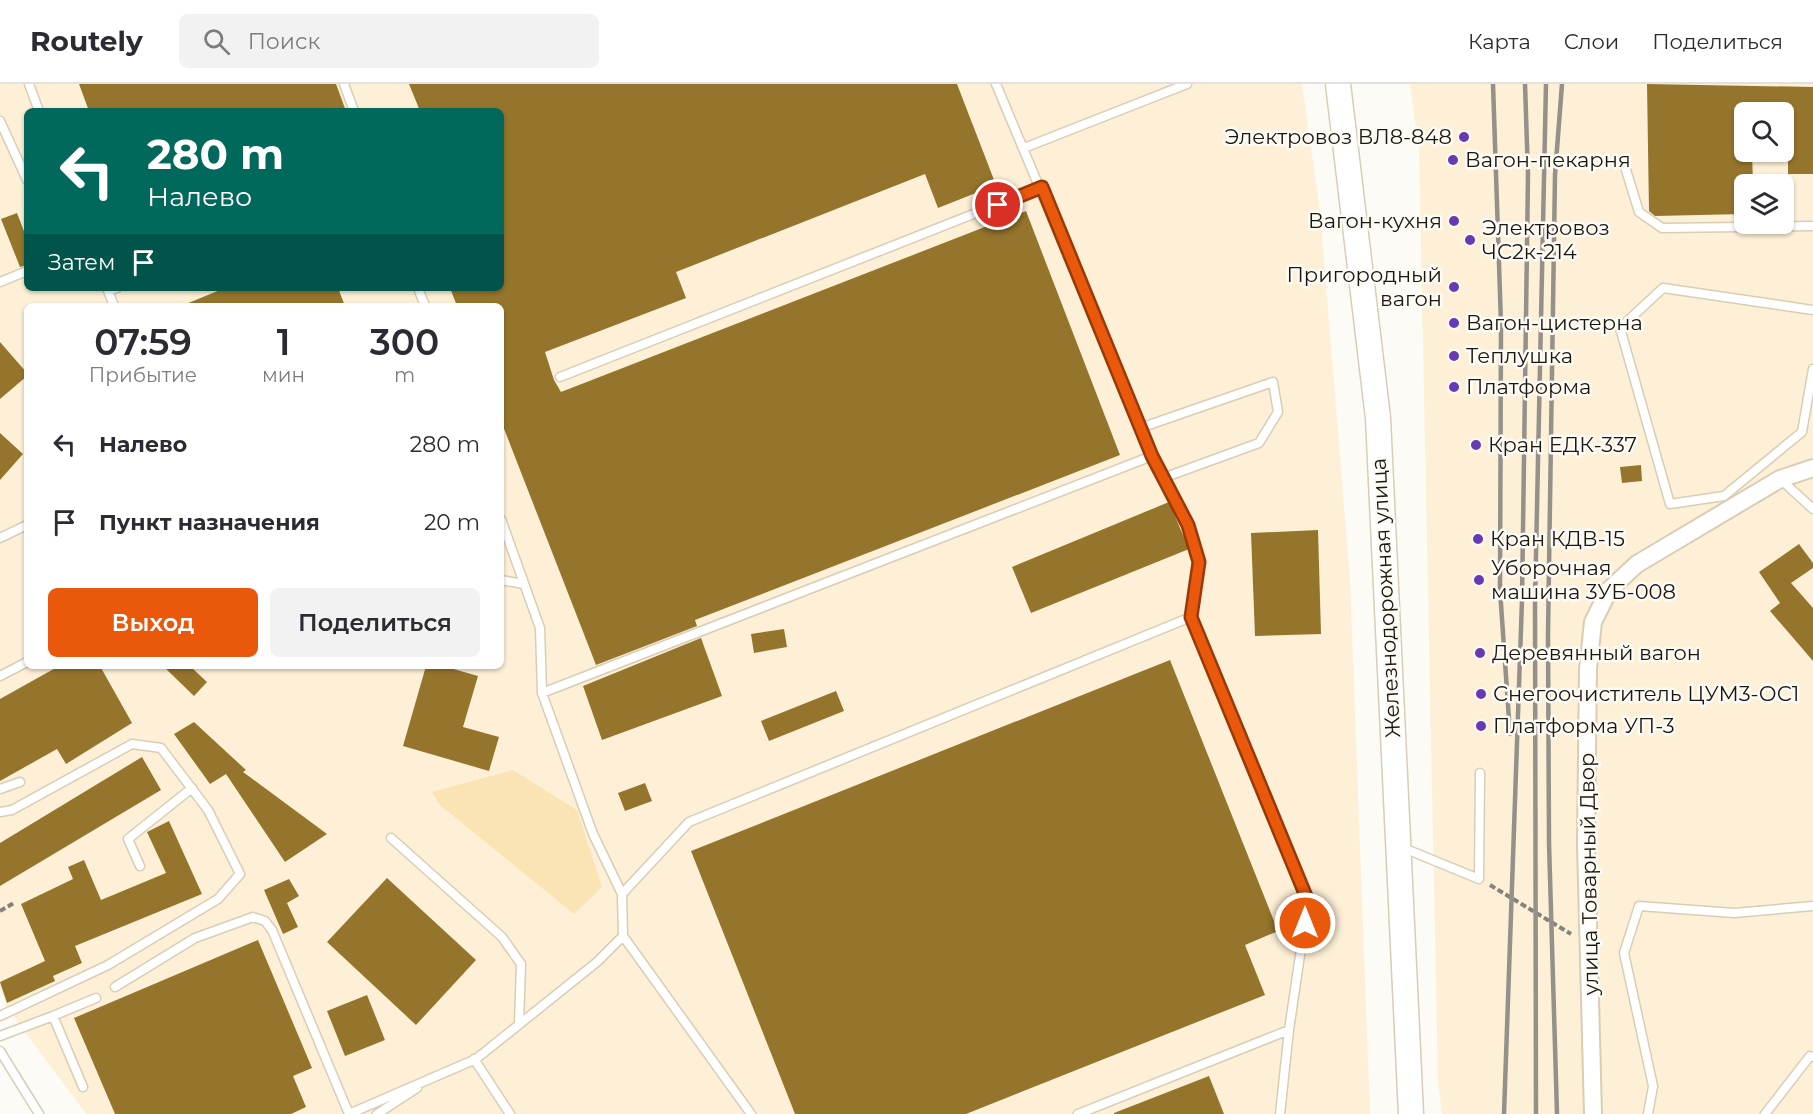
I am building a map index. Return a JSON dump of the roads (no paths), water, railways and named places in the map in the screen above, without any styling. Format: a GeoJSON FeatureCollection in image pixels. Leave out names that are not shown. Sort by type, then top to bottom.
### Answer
{"type":"FeatureCollection","features":[{"type":"Feature","properties":{"kind":"main road","name":"Железнодорожная улица"},"geometry":{"type":"LineString","coordinates":[[1338,84],[1378,418],[1411,1114]]}},
{"type":"Feature","properties":{"kind":"street","name":"улица Товарный Двор"},"geometry":{"type":"LineString","coordinates":[[1593,1114],[1586,844],[1588,669],[1593,622],[1609,590],[1637,564],[1780,479],[1813,468]]}},
{"type":"Feature","properties":{"kind":"lane"},"geometry":{"type":"LineString","coordinates":[[29,84],[38,108]]}},
{"type":"Feature","properties":{"kind":"lane"},"geometry":{"type":"LineString","coordinates":[[344,84],[353,108]]}},
{"type":"Feature","properties":{"kind":"lane"},"geometry":{"type":"LineString","coordinates":[[996,84],[1042,187],[1152,456],[1188,525],[1199,562],[1191,617],[1308,901],[1289,1030],[1280,1114]]}},
{"type":"Feature","properties":{"kind":"lane"},"geometry":{"type":"LineString","coordinates":[[1024,148],[1186,84]]}},
{"type":"Feature","properties":{"kind":"lane"},"geometry":{"type":"LineString","coordinates":[[0,121],[24,173]]}},
{"type":"Feature","properties":{"kind":"lane"},"geometry":{"type":"LineString","coordinates":[[1626,170],[1639,212],[1662,228],[1813,226]]}},
{"type":"Feature","properties":{"kind":"lane"},"geometry":{"type":"LineString","coordinates":[[560,376],[1042,187]]}},
{"type":"Feature","properties":{"kind":"lane"},"geometry":{"type":"LineString","coordinates":[[0,282],[24,272]]}},
{"type":"Feature","properties":{"kind":"lane"},"geometry":{"type":"LineString","coordinates":[[1813,310],[1663,288],[1620,328],[1670,504],[1724,496],[1802,432],[1813,369]]}},
{"type":"Feature","properties":{"kind":"lane"},"geometry":{"type":"LineString","coordinates":[[1140,428],[1273,382],[1278,412],[1259,442],[1163,478]]}},
{"type":"Feature","properties":{"kind":"lane"},"geometry":{"type":"LineString","coordinates":[[542,693],[1152,456]]}},
{"type":"Feature","properties":{"kind":"lane"},"geometry":{"type":"LineString","coordinates":[[1780,479],[1813,509]]}},
{"type":"Feature","properties":{"kind":"lane"},"geometry":{"type":"LineString","coordinates":[[0,538],[24,526]]}},
{"type":"Feature","properties":{"kind":"lane"},"geometry":{"type":"LineString","coordinates":[[504,527],[540,628],[542,693],[593,834],[622,894],[623,936],[751,1114]]}},
{"type":"Feature","properties":{"kind":"lane"},"geometry":{"type":"LineString","coordinates":[[504,581],[524,584]]}},
{"type":"Feature","properties":{"kind":"lane"},"geometry":{"type":"LineString","coordinates":[[622,894],[689,822],[1191,617]]}},
{"type":"Feature","properties":{"kind":"lane"},"geometry":{"type":"LineString","coordinates":[[0,676],[24,664]]}},
{"type":"Feature","properties":{"kind":"lane"},"geometry":{"type":"LineString","coordinates":[[0,812],[12,810],[132,744],[161,748],[208,810],[240,874],[218,899],[118,959],[0,1017]]}},
{"type":"Feature","properties":{"kind":"lane"},"geometry":{"type":"LineString","coordinates":[[1398,846],[1479,879],[1480,773]]}},
{"type":"Feature","properties":{"kind":"lane"},"geometry":{"type":"LineString","coordinates":[[0,789],[20,782]]}},
{"type":"Feature","properties":{"kind":"lane"},"geometry":{"type":"LineString","coordinates":[[140,866],[128,839],[192,788]]}},
{"type":"Feature","properties":{"kind":"lane"},"geometry":{"type":"LineString","coordinates":[[391,838],[501,937],[521,964],[519,1024]]}},
{"type":"Feature","properties":{"kind":"lane"},"geometry":{"type":"LineString","coordinates":[[1648,1114],[1653,1086],[1624,953],[1639,906],[1734,914],[1813,906]]}},
{"type":"Feature","properties":{"kind":"lane"},"geometry":{"type":"LineString","coordinates":[[115,987],[195,938],[253,917],[264,921],[272,930],[349,1114],[474,1059],[597,962],[623,936]]}},
{"type":"Feature","properties":{"kind":"lane"},"geometry":{"type":"LineString","coordinates":[[0,1036],[96,998]]}},
{"type":"Feature","properties":{"kind":"lane"},"geometry":{"type":"LineString","coordinates":[[53,1016],[82,1087]]}},
{"type":"Feature","properties":{"kind":"lane"},"geometry":{"type":"LineString","coordinates":[[1078,1114],[1289,1030]]}},
{"type":"Feature","properties":{"kind":"lane"},"geometry":{"type":"LineString","coordinates":[[0,1051],[39,1114]]}},
{"type":"Feature","properties":{"kind":"lane"},"geometry":{"type":"LineString","coordinates":[[1765,1114],[1810,1056],[1813,1057]]}},
{"type":"Feature","properties":{"kind":"lane"},"geometry":{"type":"LineString","coordinates":[[474,1059],[510,1114]]}},
{"type":"Feature","properties":{"kind":"lane"},"geometry":{"type":"LineString","coordinates":[[377,1114],[439,1074]]}},
{"type":"Feature","properties":{"kind":"railway"},"geometry":{"type":"LineString","coordinates":[[1493,84],[1501,324],[1500,590],[1510,734]]}},
{"type":"Feature","properties":{"kind":"railway"},"geometry":{"type":"LineString","coordinates":[[1504,1114],[1522,600],[1528,175],[1525,84]]}},
{"type":"Feature","properties":{"kind":"railway"},"geometry":{"type":"LineString","coordinates":[[1536,1114],[1535,602],[1546,84]]}},
{"type":"Feature","properties":{"kind":"railway"},"geometry":{"type":"LineString","coordinates":[[1557,1114],[1549,843],[1548,634],[1555,175],[1562,84]]}},
{"type":"Feature","properties":{"kind":"place","name":"Электровоз ВЛ8-848"},"geometry":{"type":"Point","coordinates":[1464,137]}},
{"type":"Feature","properties":{"kind":"place","name":"Вагон-пекарня"},"geometry":{"type":"Point","coordinates":[1453,160]}},
{"type":"Feature","properties":{"kind":"place","name":"Вагон-кухня"},"geometry":{"type":"Point","coordinates":[1454,221]}},
{"type":"Feature","properties":{"kind":"place","name":"Электровоз ЧС2к-214"},"geometry":{"type":"Point","coordinates":[1470,240]}},
{"type":"Feature","properties":{"kind":"place","name":"Пригородный вагон"},"geometry":{"type":"Point","coordinates":[1454,287]}},
{"type":"Feature","properties":{"kind":"place","name":"Вагон-цистерна"},"geometry":{"type":"Point","coordinates":[1454,323]}},
{"type":"Feature","properties":{"kind":"place","name":"Теплушка"},"geometry":{"type":"Point","coordinates":[1454,356]}},
{"type":"Feature","properties":{"kind":"place","name":"Платформа"},"geometry":{"type":"Point","coordinates":[1454,387]}},
{"type":"Feature","properties":{"kind":"place","name":"Кран ЕДК-337"},"geometry":{"type":"Point","coordinates":[1476,445]}},
{"type":"Feature","properties":{"kind":"place","name":"Кран КДВ-15"},"geometry":{"type":"Point","coordinates":[1478,539]}},
{"type":"Feature","properties":{"kind":"place","name":"Уборочная машина 3УБ-008"},"geometry":{"type":"Point","coordinates":[1479,580]}},
{"type":"Feature","properties":{"kind":"place","name":"Деревянный вагон"},"geometry":{"type":"Point","coordinates":[1480,653]}},
{"type":"Feature","properties":{"kind":"place","name":"Снегоочиститель ЦУМ3-ОС1"},"geometry":{"type":"Point","coordinates":[1481,694]}},
{"type":"Feature","properties":{"kind":"place","name":"Платформа УП-3"},"geometry":{"type":"Point","coordinates":[1481,726]}}]}
